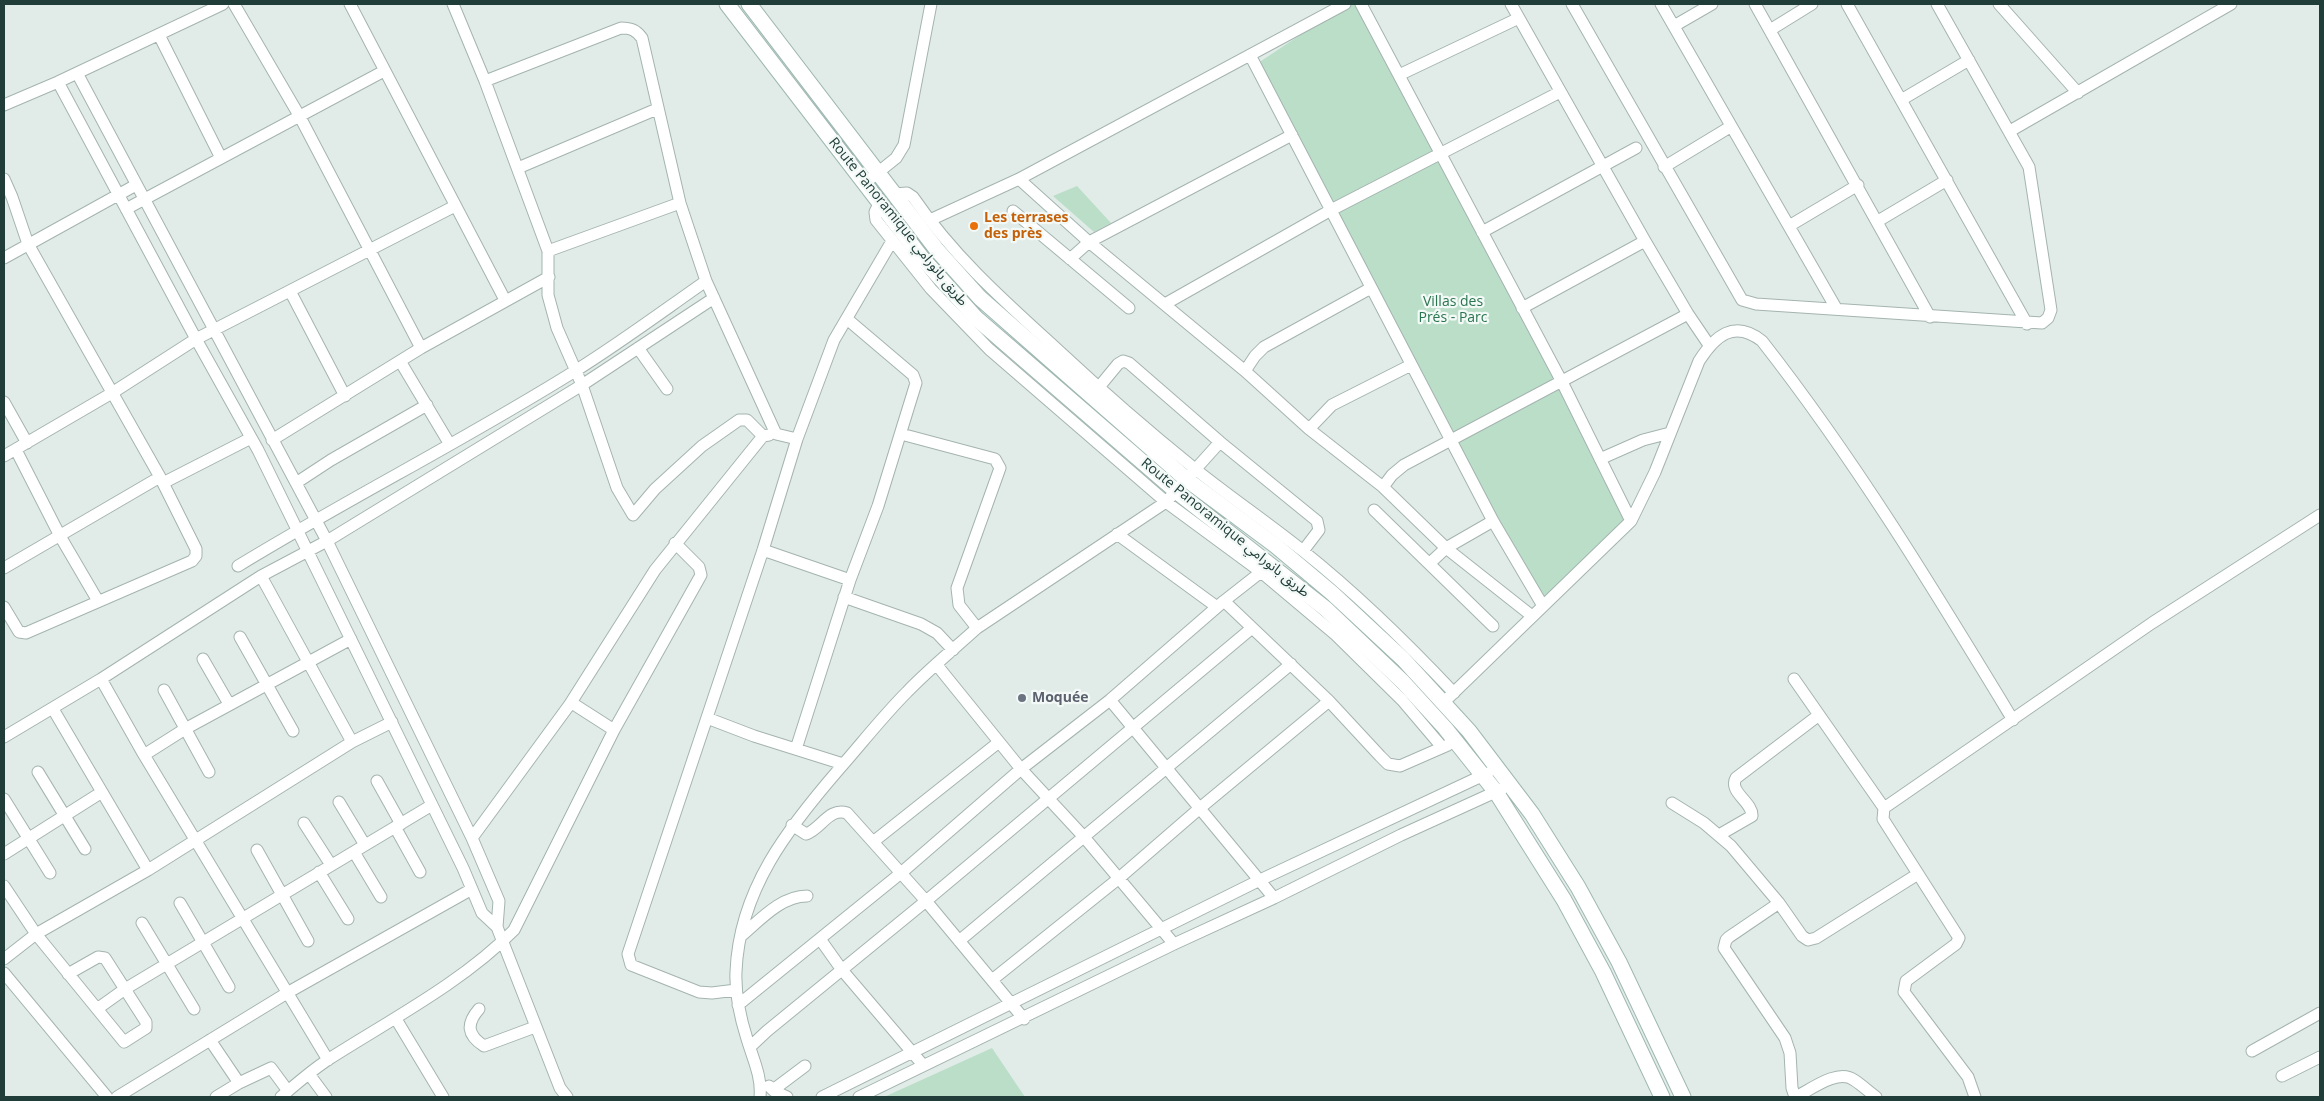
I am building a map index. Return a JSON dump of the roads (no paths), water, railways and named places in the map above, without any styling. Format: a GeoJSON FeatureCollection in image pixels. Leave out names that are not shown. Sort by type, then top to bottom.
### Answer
{"type":"FeatureCollection","features":[{"type":"Feature","properties":{"kind":"street"},"geometry":{"type":"LineString","coordinates":[[4,105],[58,82],[223,4]]}},
{"type":"Feature","properties":{"kind":"street"},"geometry":{"type":"LineString","coordinates":[[234,4],[300,117],[421,348]]}},
{"type":"Feature","properties":{"kind":"street"},"geometry":{"type":"LineString","coordinates":[[350,4],[505,300]]}},
{"type":"Feature","properties":{"kind":"street"},"geometry":{"type":"LineString","coordinates":[[454,4],[485,81],[548,251],[550,309],[582,385],[617,488],[633,515],[655,489],[702,446],[738,420],[747,420],[763,436]]}},
{"type":"Feature","properties":{"kind":"street","name":"Route Panoramique طريق بانورامي"},"geometry":{"type":"LineString","coordinates":[[727,4],[939,279],[976,318],[1171,497],[1326,609],[1403,682],[1449,744],[1483,775],[1543,864],[1584,936],[1662,1097]]}},
{"type":"Feature","properties":{"kind":"street","name":"Route Panoramique طريق بانورامي"},"geometry":{"type":"LineString","coordinates":[[749,4],[937,250],[980,298],[1332,592],[1449,698],[1556,850],[1599,924],[1683,1097]]}},
{"type":"Feature","properties":{"kind":"street"},"geometry":{"type":"LineString","coordinates":[[865,183],[896,158],[904,145],[930,4]]}},
{"type":"Feature","properties":{"kind":"street"},"geometry":{"type":"LineString","coordinates":[[930,220],[1019,179],[1345,4]]}},
{"type":"Feature","properties":{"kind":"street"},"geometry":{"type":"LineString","coordinates":[[1361,4],[1562,382],[1631,521]]}},
{"type":"Feature","properties":{"kind":"street"},"geometry":{"type":"LineString","coordinates":[[1511,4],[1645,241],[1688,314],[1709,345]]}},
{"type":"Feature","properties":{"kind":"street"},"geometry":{"type":"LineString","coordinates":[[1572,4],[1742,300],[1756,304],[1836,308],[1930,317],[2038,324],[2045,321],[2051,310],[2031,175],[2025,158],[1937,4]]}},
{"type":"Feature","properties":{"kind":"street"},"geometry":{"type":"LineString","coordinates":[[1661,4],[1730,127],[1836,308]]}},
{"type":"Feature","properties":{"kind":"street"},"geometry":{"type":"LineString","coordinates":[[1674,26],[1712,4]]}},
{"type":"Feature","properties":{"kind":"street"},"geometry":{"type":"LineString","coordinates":[[1755,4],[1858,185],[1930,317]]}},
{"type":"Feature","properties":{"kind":"street"},"geometry":{"type":"LineString","coordinates":[[1770,30],[1812,4]]}},
{"type":"Feature","properties":{"kind":"street"},"geometry":{"type":"LineString","coordinates":[[1847,4],[2027,324]]}},
{"type":"Feature","properties":{"kind":"street"},"geometry":{"type":"LineString","coordinates":[[1999,4],[2078,93]]}},
{"type":"Feature","properties":{"kind":"street"},"geometry":{"type":"LineString","coordinates":[[2010,132],[2231,4]]}},
{"type":"Feature","properties":{"kind":"street"},"geometry":{"type":"LineString","coordinates":[[1399,74],[1519,18]]}},
{"type":"Feature","properties":{"kind":"street"},"geometry":{"type":"LineString","coordinates":[[485,81],[613,30],[629,28],[637,32],[642,38],[657,110],[680,203],[706,281],[776,434]]}},
{"type":"Feature","properties":{"kind":"street"},"geometry":{"type":"LineString","coordinates":[[159,35],[220,158]]}},
{"type":"Feature","properties":{"kind":"street"},"geometry":{"type":"LineString","coordinates":[[1250,55],[1493,521],[1543,606]]}},
{"type":"Feature","properties":{"kind":"street"},"geometry":{"type":"LineString","coordinates":[[1901,100],[1969,60]]}},
{"type":"Feature","properties":{"kind":"street"},"geometry":{"type":"LineString","coordinates":[[126,209],[384,71]]}},
{"type":"Feature","properties":{"kind":"street"},"geometry":{"type":"LineString","coordinates":[[77,73],[272,440],[316,518],[472,838],[499,901],[497,928]]}},
{"type":"Feature","properties":{"kind":"street"},"geometry":{"type":"LineString","coordinates":[[58,82],[251,438],[298,529],[307,551],[432,805],[482,913],[497,928],[560,1088],[567,1097]]}},
{"type":"Feature","properties":{"kind":"street"},"geometry":{"type":"LineString","coordinates":[[1165,304],[1331,210],[1560,92]]}},
{"type":"Feature","properties":{"kind":"street"},"geometry":{"type":"LineString","coordinates":[[518,168],[657,110]]}},
{"type":"Feature","properties":{"kind":"street"},"geometry":{"type":"LineString","coordinates":[[1664,167],[1730,127]]}},
{"type":"Feature","properties":{"kind":"street"},"geometry":{"type":"LineString","coordinates":[[1070,259],[1089,242],[1292,135]]}},
{"type":"Feature","properties":{"kind":"street"},"geometry":{"type":"LineString","coordinates":[[1482,232],[1636,148]]}},
{"type":"Feature","properties":{"kind":"street"},"geometry":{"type":"LineString","coordinates":[[4,179],[28,244],[162,480],[196,549],[196,556],[192,561],[22,634],[18,632],[4,607]]}},
{"type":"Feature","properties":{"kind":"street"},"geometry":{"type":"LineString","coordinates":[[1019,179],[1089,242],[1246,371],[1309,429],[1383,488],[1446,548],[1532,616]]}},
{"type":"Feature","properties":{"kind":"street"},"geometry":{"type":"LineString","coordinates":[[1878,221],[1947,180]]}},
{"type":"Feature","properties":{"kind":"street"},"geometry":{"type":"LineString","coordinates":[[4,258],[136,185]]}},
{"type":"Feature","properties":{"kind":"street"},"geometry":{"type":"LineString","coordinates":[[1789,226],[1858,185]]}},
{"type":"Feature","properties":{"kind":"street"},"geometry":{"type":"LineString","coordinates":[[894,194],[910,194],[975,274],[1190,474],[1303,551],[1399,637],[1449,698],[1631,521],[1699,361],[1709,345],[1718,338],[1737,330],[1746,331],[1762,341],[1844,453],[1903,540],[2013,720]]}},
{"type":"Feature","properties":{"kind":"street"},"geometry":{"type":"LineString","coordinates":[[880,202],[874,212],[874,217],[931,289],[969,330],[1261,572],[1358,656],[1449,744],[1407,765],[1395,766],[1380,756],[1329,701],[1252,628],[1117,534]]}},
{"type":"Feature","properties":{"kind":"street"},"geometry":{"type":"LineString","coordinates":[[548,251],[680,203]]}},
{"type":"Feature","properties":{"kind":"street"},"geometry":{"type":"LineString","coordinates":[[4,456],[112,393],[196,339],[455,206]]}},
{"type":"Feature","properties":{"kind":"street"},"geometry":{"type":"LineString","coordinates":[[1013,211],[1129,308]]}},
{"type":"Feature","properties":{"kind":"street"},"geometry":{"type":"LineString","coordinates":[[736,990],[712,993],[699,992],[631,965],[628,960],[628,954],[763,550],[797,439],[834,340],[892,241]]}},
{"type":"Feature","properties":{"kind":"street"},"geometry":{"type":"LineString","coordinates":[[1522,308],[1645,241]]}},
{"type":"Feature","properties":{"kind":"street"},"geometry":{"type":"LineString","coordinates":[[272,440],[421,348],[549,277]]}},
{"type":"Feature","properties":{"kind":"street"},"geometry":{"type":"LineString","coordinates":[[238,566],[316,518],[355,499],[576,371],[706,281]]}},
{"type":"Feature","properties":{"kind":"street"},"geometry":{"type":"LineString","coordinates":[[1246,371],[1255,356],[1264,348],[1371,288]]}},
{"type":"Feature","properties":{"kind":"street"},"geometry":{"type":"LineString","coordinates":[[290,291],[345,396]]}},
{"type":"Feature","properties":{"kind":"street"},"geometry":{"type":"LineString","coordinates":[[4,737],[101,679],[261,576],[327,541],[582,385],[714,298]]}},
{"type":"Feature","properties":{"kind":"street"},"geometry":{"type":"LineString","coordinates":[[1383,488],[1392,475],[1404,465],[1688,314]]}},
{"type":"Feature","properties":{"kind":"street"},"geometry":{"type":"LineString","coordinates":[[796,749],[844,597],[878,506],[915,387],[915,379],[847,319]]}},
{"type":"Feature","properties":{"kind":"street"},"geometry":{"type":"LineString","coordinates":[[638,348],[667,389]]}},
{"type":"Feature","properties":{"kind":"street"},"geometry":{"type":"LineString","coordinates":[[400,361],[450,443]]}},
{"type":"Feature","properties":{"kind":"street"},"geometry":{"type":"LineString","coordinates":[[1098,387],[1118,364],[1126,362],[1317,521],[1319,530],[1303,551]]}},
{"type":"Feature","properties":{"kind":"street"},"geometry":{"type":"LineString","coordinates":[[1309,429],[1332,405],[1411,365]]}},
{"type":"Feature","properties":{"kind":"street"},"geometry":{"type":"LineString","coordinates":[[4,402],[27,443]]}},
{"type":"Feature","properties":{"kind":"street"},"geometry":{"type":"LineString","coordinates":[[296,483],[331,460],[427,405]]}},
{"type":"Feature","properties":{"kind":"street"},"geometry":{"type":"LineString","coordinates":[[1600,459],[1643,440],[1670,433]]}},
{"type":"Feature","properties":{"kind":"street"},"geometry":{"type":"LineString","coordinates":[[472,838],[570,704],[655,570],[763,436],[776,434],[797,439]]}},
{"type":"Feature","properties":{"kind":"street"},"geometry":{"type":"LineString","coordinates":[[901,434],[995,459],[999,463],[1000,468],[957,588],[959,605],[977,628]]}},
{"type":"Feature","properties":{"kind":"street"},"geometry":{"type":"LineString","coordinates":[[4,568],[162,480],[251,438]]}},
{"type":"Feature","properties":{"kind":"street"},"geometry":{"type":"LineString","coordinates":[[761,1097],[761,1078],[738,1006],[736,990],[737,956],[744,917],[751,896],[763,870],[792,825],[906,692],[936,664],[977,628],[1171,497],[1220,442]]}},
{"type":"Feature","properties":{"kind":"street"},"geometry":{"type":"LineString","coordinates":[[16,450],[60,536],[98,601]]}},
{"type":"Feature","properties":{"kind":"street"},"geometry":{"type":"LineString","coordinates":[[1374,510],[1493,626]]}},
{"type":"Feature","properties":{"kind":"street"},"geometry":{"type":"LineString","coordinates":[[1884,808],[2152,623],[2320,515]]}},
{"type":"Feature","properties":{"kind":"street"},"geometry":{"type":"LineString","coordinates":[[1430,563],[1446,548],[1493,521]]}},
{"type":"Feature","properties":{"kind":"street"},"geometry":{"type":"LineString","coordinates":[[216,1097],[239,1083],[272,1068],[284,1094],[328,1060],[396,1019],[503,942],[514,930],[614,730],[701,575],[699,567],[676,543]]}},
{"type":"Feature","properties":{"kind":"street"},"geometry":{"type":"LineString","coordinates":[[763,550],[850,580]]}},
{"type":"Feature","properties":{"kind":"street"},"geometry":{"type":"LineString","coordinates":[[738,1006],[901,873],[1022,770],[1110,700],[1220,604],[1261,572]]}},
{"type":"Feature","properties":{"kind":"street"},"geometry":{"type":"LineString","coordinates":[[261,576],[310,662],[352,742]]}},
{"type":"Feature","properties":{"kind":"street"},"geometry":{"type":"LineString","coordinates":[[1520,606],[1534,592]]}},
{"type":"Feature","properties":{"kind":"street"},"geometry":{"type":"LineString","coordinates":[[844,597],[921,624],[937,633],[953,650]]}},
{"type":"Feature","properties":{"kind":"street"},"geometry":{"type":"LineString","coordinates":[[750,1047],[766,1031],[926,901],[1252,628]]}},
{"type":"Feature","properties":{"kind":"street"},"geometry":{"type":"LineString","coordinates":[[240,637],[293,731]]}},
{"type":"Feature","properties":{"kind":"street"},"geometry":{"type":"LineString","coordinates":[[144,755],[185,729],[351,639]]}},
{"type":"Feature","properties":{"kind":"street"},"geometry":{"type":"LineString","coordinates":[[203,659],[230,704]]}},
{"type":"Feature","properties":{"kind":"street"},"geometry":{"type":"LineString","coordinates":[[936,664],[1022,770],[1084,837],[1174,944]]}},
{"type":"Feature","properties":{"kind":"street"},"geometry":{"type":"LineString","coordinates":[[958,941],[1291,664]]}},
{"type":"Feature","properties":{"kind":"street"},"geometry":{"type":"LineString","coordinates":[[101,679],[144,755],[328,1060]]}},
{"type":"Feature","properties":{"kind":"street"},"geometry":{"type":"LineString","coordinates":[[1794,680],[1884,808],[1883,819],[1959,938],[1956,944],[1906,981],[1904,992],[1968,1078],[1975,1097]]}},
{"type":"Feature","properties":{"kind":"street"},"geometry":{"type":"LineString","coordinates":[[164,690],[209,772]]}},
{"type":"Feature","properties":{"kind":"street"},"geometry":{"type":"LineString","coordinates":[[1110,700],[1274,898]]}},
{"type":"Feature","properties":{"kind":"street"},"geometry":{"type":"LineString","coordinates":[[992,980],[1118,879],[1329,701]]}},
{"type":"Feature","properties":{"kind":"street"},"geometry":{"type":"LineString","coordinates":[[570,704],[575,705],[614,730]]}},
{"type":"Feature","properties":{"kind":"street"},"geometry":{"type":"LineString","coordinates":[[53,709],[148,870]]}},
{"type":"Feature","properties":{"kind":"street"},"geometry":{"type":"LineString","coordinates":[[1719,835],[1752,816],[1752,810],[1735,788],[1734,782],[1736,778],[1819,715]]}},
{"type":"Feature","properties":{"kind":"street"},"geometry":{"type":"LineString","coordinates":[[707,718],[843,764]]}},
{"type":"Feature","properties":{"kind":"street"},"geometry":{"type":"LineString","coordinates":[[4,959],[36,934],[148,870],[352,742],[392,722]]}},
{"type":"Feature","properties":{"kind":"street"},"geometry":{"type":"LineString","coordinates":[[873,842],[999,742]]}},
{"type":"Feature","properties":{"kind":"street"},"geometry":{"type":"LineString","coordinates":[[822,1097],[1012,1005],[1260,880],[1498,768]]}},
{"type":"Feature","properties":{"kind":"street"},"geometry":{"type":"LineString","coordinates":[[38,772],[85,849]]}},
{"type":"Feature","properties":{"kind":"street"},"geometry":{"type":"LineString","coordinates":[[377,781],[420,872]]}},
{"type":"Feature","properties":{"kind":"street"},"geometry":{"type":"LineString","coordinates":[[859,1097],[1510,784]]}},
{"type":"Feature","properties":{"kind":"street"},"geometry":{"type":"LineString","coordinates":[[4,854],[64,814],[102,792]]}},
{"type":"Feature","properties":{"kind":"street"},"geometry":{"type":"LineString","coordinates":[[4,799],[50,873]]}},
{"type":"Feature","properties":{"kind":"street"},"geometry":{"type":"LineString","coordinates":[[339,802],[365,845]]}},
{"type":"Feature","properties":{"kind":"street"},"geometry":{"type":"LineString","coordinates":[[1672,803],[1719,835],[1743,858],[1780,903],[1802,936],[1812,940],[1918,874]]}},
{"type":"Feature","properties":{"kind":"street"},"geometry":{"type":"LineString","coordinates":[[97,1009],[125,989],[202,942],[432,805]]}},
{"type":"Feature","properties":{"kind":"street"},"geometry":{"type":"LineString","coordinates":[[792,825],[803,834],[810,834],[833,814],[847,813],[926,901],[1024,1019]]}},
{"type":"Feature","properties":{"kind":"street"},"geometry":{"type":"LineString","coordinates":[[304,823],[331,865]]}},
{"type":"Feature","properties":{"kind":"street"},"geometry":{"type":"LineString","coordinates":[[257,850],[308,941]]}},
{"type":"Feature","properties":{"kind":"street"},"geometry":{"type":"LineString","coordinates":[[354,852],[381,897]]}},
{"type":"Feature","properties":{"kind":"street"},"geometry":{"type":"LineString","coordinates":[[320,872],[348,919]]}},
{"type":"Feature","properties":{"kind":"street"},"geometry":{"type":"LineString","coordinates":[[4,886],[36,934],[68,974],[124,1042],[128,1042],[146,1028],[147,1025],[105,958],[98,957],[68,974]]}},
{"type":"Feature","properties":{"kind":"street"},"geometry":{"type":"LineString","coordinates":[[117,1097],[287,993],[472,889]]}},
{"type":"Feature","properties":{"kind":"street"},"geometry":{"type":"LineString","coordinates":[[741,936],[786,899],[796,896],[807,896]]}},
{"type":"Feature","properties":{"kind":"street"},"geometry":{"type":"LineString","coordinates":[[180,903],[229,987]]}},
{"type":"Feature","properties":{"kind":"street"},"geometry":{"type":"LineString","coordinates":[[1780,903],[1729,937],[1724,948],[1785,1038],[1790,1053],[1792,1088],[1795,1097],[1830,1079],[1847,1076],[1854,1079],[1876,1097]]}},
{"type":"Feature","properties":{"kind":"street"},"geometry":{"type":"LineString","coordinates":[[142,923],[194,1010]]}},
{"type":"Feature","properties":{"kind":"street"},"geometry":{"type":"LineString","coordinates":[[820,939],[842,970],[923,1065]]}},
{"type":"Feature","properties":{"kind":"street"},"geometry":{"type":"LineString","coordinates":[[4,973],[107,1097]]}},
{"type":"Feature","properties":{"kind":"street"},"geometry":{"type":"LineString","coordinates":[[479,1009],[471,1018],[470,1029],[475,1040],[484,1046],[535,1027]]}},
{"type":"Feature","properties":{"kind":"street"},"geometry":{"type":"LineString","coordinates":[[2252,1051],[2320,1013]]}},
{"type":"Feature","properties":{"kind":"street"},"geometry":{"type":"LineString","coordinates":[[396,1019],[443,1097]]}},
{"type":"Feature","properties":{"kind":"street"},"geometry":{"type":"LineString","coordinates":[[210,1040],[239,1083]]}},
{"type":"Feature","properties":{"kind":"street"},"geometry":{"type":"LineString","coordinates":[[2282,1076],[2320,1058]]}},
{"type":"Feature","properties":{"kind":"street"},"geometry":{"type":"LineString","coordinates":[[774,1093],[805,1066]]}},
{"type":"Feature","properties":{"kind":"street"},"geometry":{"type":"LineString","coordinates":[[309,1074],[326,1097]]}},
{"type":"Feature","properties":{"kind":"street"},"geometry":{"type":"LineString","coordinates":[[761,1078],[774,1093],[788,1097]]}},
{"type":"Feature","properties":{"kind":"place","name":"Les terrases des près"},"geometry":{"type":"Point","coordinates":[974,226]}},
{"type":"Feature","properties":{"kind":"place","name":"Moquée"},"geometry":{"type":"Point","coordinates":[1022,698]}},
{"type":"Feature","properties":{"kind":"park label","name":"Villas des Prés - Parc"},"geometry":{"type":"Point","coordinates":[1453,310]}}]}
